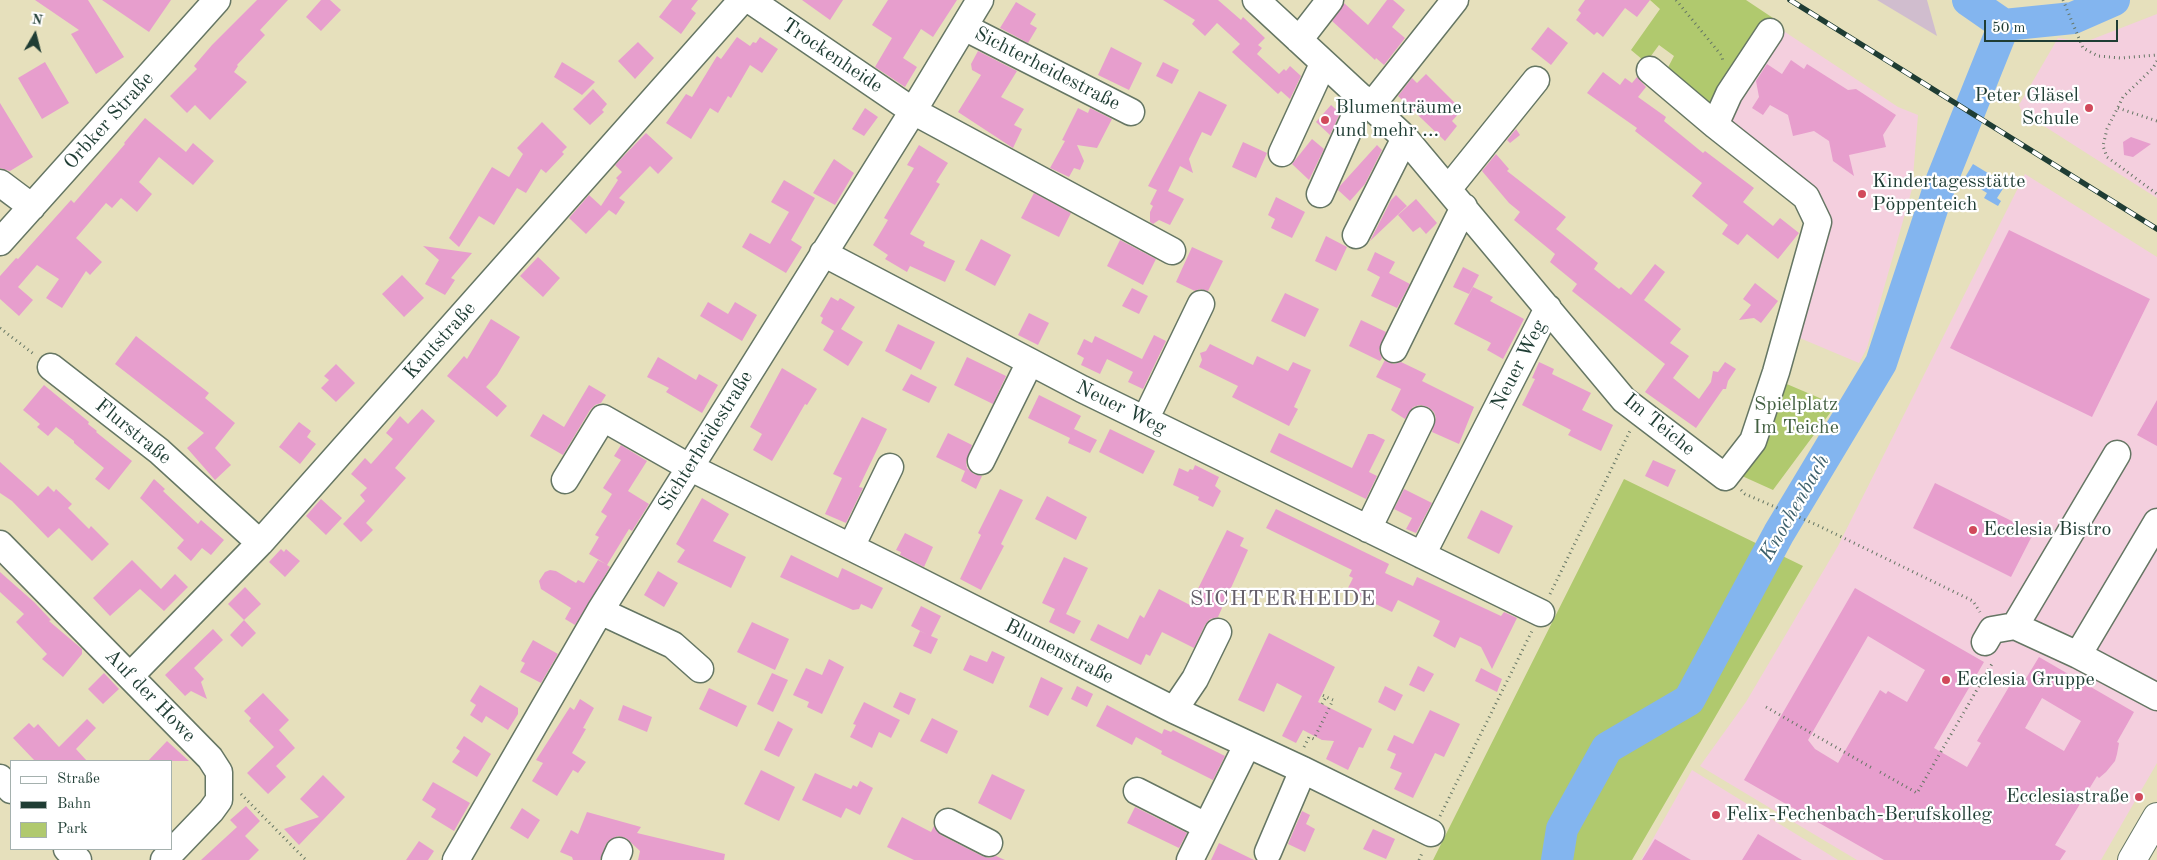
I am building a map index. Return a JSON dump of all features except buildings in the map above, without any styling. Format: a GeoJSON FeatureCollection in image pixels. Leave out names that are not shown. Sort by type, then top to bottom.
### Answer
{"type":"FeatureCollection","features":[{"type":"Feature","properties":{"kind":"main road"},"geometry":{"type":"LineString","coordinates":[[2132,860],[2157,817]]}},
{"type":"Feature","properties":{"kind":"street","name":"Orbker Straße"},"geometry":{"type":"LineString","coordinates":[[0,242],[217,0]]}},
{"type":"Feature","properties":{"kind":"street","name":"Kantstraße"},"geometry":{"type":"LineString","coordinates":[[131,675],[260,543],[742,0]]}},
{"type":"Feature","properties":{"kind":"street","name":"Trockenheide"},"geometry":{"type":"LineString","coordinates":[[750,0],[913,111],[1172,251]]}},
{"type":"Feature","properties":{"kind":"street","name":"Sichterheidestraße"},"geometry":{"type":"LineString","coordinates":[[456,860],[600,611],[913,111],[980,0]]}},
{"type":"Feature","properties":{"kind":"street","name":"Im Teiche"},"geometry":{"type":"LineString","coordinates":[[1256,0],[1405,138],[1624,400],[1725,477]]}},
{"type":"Feature","properties":{"kind":"street"},"geometry":{"type":"LineString","coordinates":[[1293,35],[1315,0]]}},
{"type":"Feature","properties":{"kind":"street"},"geometry":{"type":"LineString","coordinates":[[1293,35],[1330,0]]}},
{"type":"Feature","properties":{"kind":"street"},"geometry":{"type":"LineString","coordinates":[[1320,194],[1367,102],[1455,0]]}},
{"type":"Feature","properties":{"kind":"street","name":"Sichterheidestraße"},"geometry":{"type":"LineString","coordinates":[[964,26],[1131,112]]}},
{"type":"Feature","properties":{"kind":"street"},"geometry":{"type":"LineString","coordinates":[[1715,125],[1729,94],[1770,32]]}},
{"type":"Feature","properties":{"kind":"street"},"geometry":{"type":"LineString","coordinates":[[1282,153],[1323,64]]}},
{"type":"Feature","properties":{"kind":"street"},"geometry":{"type":"LineString","coordinates":[[1650,70],[1715,125],[1806,196],[1818,222],[1776,372],[1753,441],[1725,477]]}},
{"type":"Feature","properties":{"kind":"street"},"geometry":{"type":"LineString","coordinates":[[1394,349],[1456,198],[1536,80]]}},
{"type":"Feature","properties":{"kind":"street"},"geometry":{"type":"LineString","coordinates":[[1356,236],[1405,138]]}},
{"type":"Feature","properties":{"kind":"street"},"geometry":{"type":"LineString","coordinates":[[0,183],[32,206]]}},
{"type":"Feature","properties":{"kind":"street","name":"Neuer Weg"},"geometry":{"type":"LineString","coordinates":[[823,253],[1145,420],[1541,613]]}},
{"type":"Feature","properties":{"kind":"street"},"geometry":{"type":"LineString","coordinates":[[1145,420],[1201,304]]}},
{"type":"Feature","properties":{"kind":"street","name":"Neuer Weg"},"geometry":{"type":"LineString","coordinates":[[1422,556],[1548,308]]}},
{"type":"Feature","properties":{"kind":"street"},"geometry":{"type":"LineString","coordinates":[[981,461],[1030,362]]}},
{"type":"Feature","properties":{"kind":"street","name":"Flurstraße"},"geometry":{"type":"LineString","coordinates":[[51,367],[159,451],[260,543]]}},
{"type":"Feature","properties":{"kind":"street","name":"Blumenstraße"},"geometry":{"type":"LineString","coordinates":[[565,480],[603,418],[689,467],[1174,710],[1299,768],[1431,833]]}},
{"type":"Feature","properties":{"kind":"street"},"geometry":{"type":"LineString","coordinates":[[1368,529],[1421,420]]}},
{"type":"Feature","properties":{"kind":"street"},"geometry":{"type":"LineString","coordinates":[[2117,454],[1997,633],[2078,655],[2157,697]]}},
{"type":"Feature","properties":{"kind":"street"},"geometry":{"type":"LineString","coordinates":[[852,547],[890,466]]}},
{"type":"Feature","properties":{"kind":"street"},"geometry":{"type":"LineString","coordinates":[[2078,655],[2157,522]]}},
{"type":"Feature","properties":{"kind":"street","name":"Auf der Howe"},"geometry":{"type":"LineString","coordinates":[[0,544],[131,675],[210,758],[219,772],[220,786]]}},
{"type":"Feature","properties":{"kind":"street"},"geometry":{"type":"LineString","coordinates":[[600,611],[673,645],[700,669]]}},
{"type":"Feature","properties":{"kind":"street"},"geometry":{"type":"LineString","coordinates":[[1174,710],[1195,679],[1218,632]]}},
{"type":"Feature","properties":{"kind":"street"},"geometry":{"type":"LineString","coordinates":[[1190,860],[1247,745]]}},
{"type":"Feature","properties":{"kind":"street"},"geometry":{"type":"LineString","coordinates":[[1268,852],[1299,768]]}},
{"type":"Feature","properties":{"kind":"street"},"geometry":{"type":"LineString","coordinates":[[0,778],[10,789]]}},
{"type":"Feature","properties":{"kind":"street"},"geometry":{"type":"LineString","coordinates":[[164,860],[211,811],[219,800],[220,786]]}},
{"type":"Feature","properties":{"kind":"street"},"geometry":{"type":"LineString","coordinates":[[1137,790],[1206,826]]}},
{"type":"Feature","properties":{"kind":"street"},"geometry":{"type":"LineString","coordinates":[[948,822],[989,843]]}},
{"type":"Feature","properties":{"kind":"street"},"geometry":{"type":"LineString","coordinates":[[69,850],[78,860]]}},
{"type":"Feature","properties":{"kind":"path"},"geometry":{"type":"LineString","coordinates":[[1676,0],[1722,56],[1729,94]]}},
{"type":"Feature","properties":{"kind":"path"},"geometry":{"type":"LineString","coordinates":[[2063,0],[2083,48],[2098,56],[2121,58],[2157,55]]}},
{"type":"Feature","properties":{"kind":"path"},"geometry":{"type":"LineString","coordinates":[[2157,61],[2153,68],[2123,97],[2107,129],[2102,146],[2107,157],[2157,194]]}},
{"type":"Feature","properties":{"kind":"path"},"geometry":{"type":"LineString","coordinates":[[2118,108],[2157,121]]}},
{"type":"Feature","properties":{"kind":"path"},"geometry":{"type":"LineString","coordinates":[[0,328],[51,367]]}},
{"type":"Feature","properties":{"kind":"path"},"geometry":{"type":"LineString","coordinates":[[1725,477],[1746,494],[1817,525],[1973,601]]}},
{"type":"Feature","properties":{"kind":"path"},"geometry":{"type":"LineString","coordinates":[[1880,772],[1917,793],[1995,658],[1997,633]]}},
{"type":"Feature","properties":{"kind":"path"},"geometry":{"type":"LineString","coordinates":[[1299,768],[1309,737],[1314,740],[1333,700],[1324,696],[1322,704]]}},
{"type":"Feature","properties":{"kind":"path"},"geometry":{"type":"LineString","coordinates":[[1766,707],[1872,768]]}},
{"type":"Feature","properties":{"kind":"path"},"geometry":{"type":"LineString","coordinates":[[220,786],[237,790],[306,860]]}},
{"type":"Feature","properties":{"kind":"shaded area"},"geometry":{"type":"Polygon","coordinates":[[[1877,0],[1927,0],[1937,36],[1877,0]]]}},
{"type":"Feature","properties":{"kind":"shaded area","name":"Peter Gläsel Schule"},"geometry":{"type":"Polygon","coordinates":[[[2157,14],[2157,198],[2022,112],[2019,105],[2058,38],[2085,42],[2157,14]]]}},
{"type":"Feature","properties":{"kind":"shaded area","name":"Kindertagesstätte Pöppenteich"},"geometry":{"type":"Polygon","coordinates":[[[1770,22],[1898,107],[1918,115],[1912,189],[1867,348],[1859,363],[1795,336],[1826,229],[1711,111],[1770,22]]]}},
{"type":"Feature","properties":{"kind":"shaded area"},"geometry":{"type":"Polygon","coordinates":[[[2025,174],[2157,257],[2157,763],[2101,860],[1857,860],[1700,766],[1746,702],[1838,546],[2025,174]]]}},
{"type":"Feature","properties":{"kind":"shaded area","name":"Felix-Fechenbach-Berufskolleg"},"geometry":{"type":"Polygon","coordinates":[[[1692,770],[1838,860],[1641,860],[1692,770]]]}},
{"type":"Feature","properties":{"kind":"green space"},"geometry":{"type":"Polygon","coordinates":[[[1650,0],[1746,0],[1773,18],[1711,111],[1663,77],[1674,56],[1659,45],[1648,60],[1643,60],[1631,50],[1660,9],[1650,0]]]}},
{"type":"Feature","properties":{"kind":"green space","name":"Spielplatz Im Teiche"},"geometry":{"type":"Polygon","coordinates":[[[1782,382],[1836,405],[1773,490],[1742,476],[1782,382]]]}},
{"type":"Feature","properties":{"kind":"green space"},"geometry":{"type":"Polygon","coordinates":[[[1624,479],[1803,566],[1632,860],[1433,860],[1624,479]]]}},
{"type":"Feature","properties":{"kind":"water"},"geometry":{"type":"Polygon","coordinates":[[[1973,164],[2006,184],[1997,198],[2001,201],[1998,206],[1984,198],[1987,193],[1964,179],[1973,164]]]}},
{"type":"Feature","properties":{"kind":"waterway"},"geometry":{"type":"LineString","coordinates":[[1968,0],[2004,25],[2073,18],[2114,0]]}},
{"type":"Feature","properties":{"kind":"waterway","name":"Knochenbach"},"geometry":{"type":"LineString","coordinates":[[1557,860],[1562,829],[1607,748],[1689,700],[1779,533],[1881,363],[1941,182],[2004,25]]}},
{"type":"Feature","properties":{"kind":"railway"},"geometry":{"type":"LineString","coordinates":[[1790,0],[2157,229]]}},
{"type":"Feature","properties":{"kind":"place","name":"Peter Gläsel Schule"},"geometry":{"type":"Point","coordinates":[2089,108]}},
{"type":"Feature","properties":{"kind":"place","name":"Blumenträume und mehr ..."},"geometry":{"type":"Point","coordinates":[1325,120]}},
{"type":"Feature","properties":{"kind":"place","name":"Kindertagesstätte Pöppenteich"},"geometry":{"type":"Point","coordinates":[1862,194]}},
{"type":"Feature","properties":{"kind":"place","name":"Ecclesia Bistro"},"geometry":{"type":"Point","coordinates":[1973,530]}},
{"type":"Feature","properties":{"kind":"place","name":"Ecclesia Gruppe"},"geometry":{"type":"Point","coordinates":[1946,680]}},
{"type":"Feature","properties":{"kind":"place","name":"Ecclesiastraße"},"geometry":{"type":"Point","coordinates":[2139,797]}},
{"type":"Feature","properties":{"kind":"place","name":"Felix-Fechenbach-Berufskolleg"},"geometry":{"type":"Point","coordinates":[1716,815]}},
{"type":"Feature","properties":{"kind":"district","name":"SICHTERHEIDE"},"geometry":{"type":"Point","coordinates":[1283,599]}}]}
